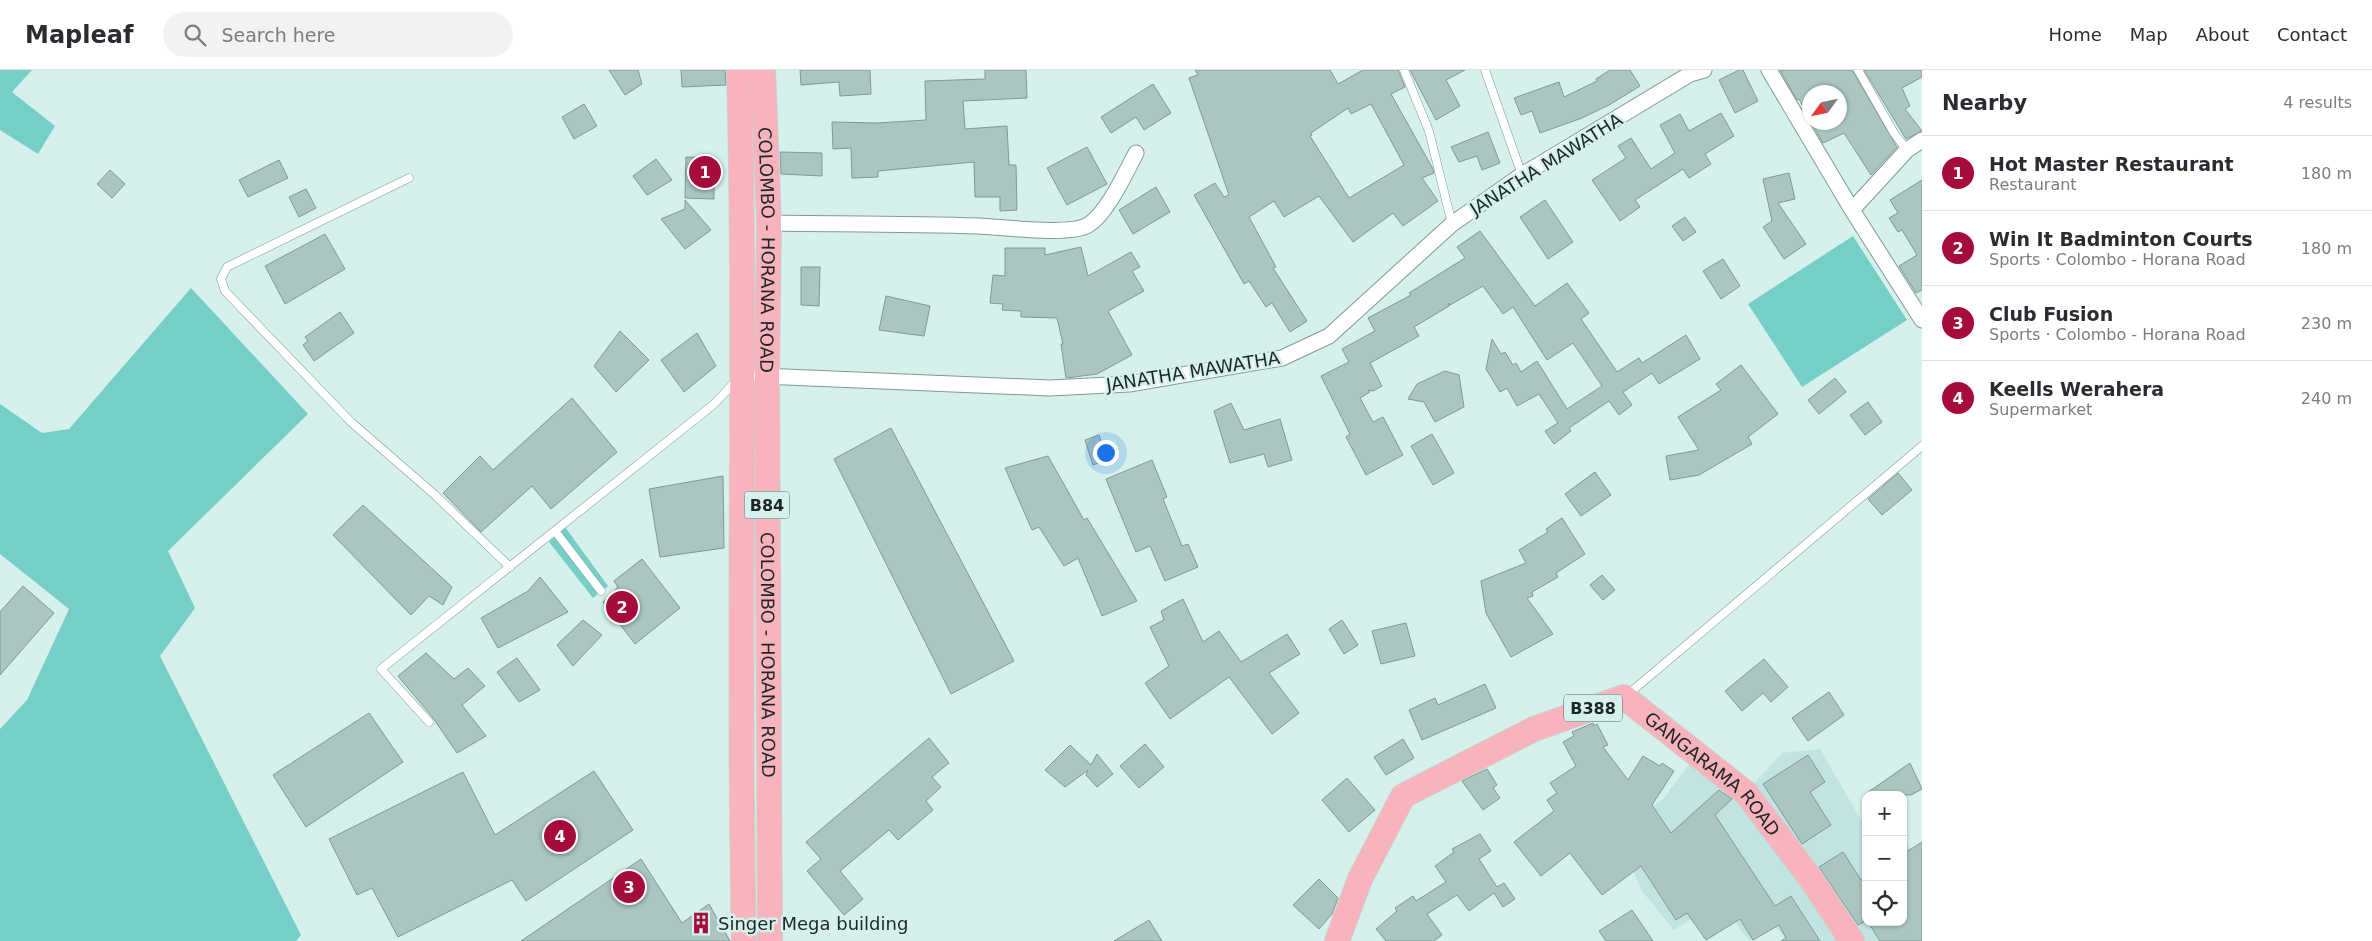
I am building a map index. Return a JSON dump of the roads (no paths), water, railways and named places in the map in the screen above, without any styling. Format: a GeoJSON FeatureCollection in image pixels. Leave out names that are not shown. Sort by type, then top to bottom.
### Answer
{"type":"FeatureCollection","features":[{"type":"Feature","properties":{"kind":"main road","name":"COLOMBO - HORANA ROAD"},"geometry":{"type":"LineString","coordinates":[[739,70],[743,225],[741,376],[744,941]]}},
{"type":"Feature","properties":{"kind":"main road","name":"COLOMBO - HORANA ROAD"},"geometry":{"type":"LineString","coordinates":[[763,70],[769,223],[766,376],[770,941]]}},
{"type":"Feature","properties":{"kind":"main road","name":"B388"},"geometry":{"type":"LineString","coordinates":[[1337,941],[1360,879],[1403,796],[1534,729],[1624,697]]}},
{"type":"Feature","properties":{"kind":"main road","name":"GANGARAMA ROAD"},"geometry":{"type":"LineString","coordinates":[[1624,697],[1746,792],[1811,879],[1852,941]]}},
{"type":"Feature","properties":{"kind":"main road"},"geometry":{"type":"LineString","coordinates":[[742,783],[768,783]]}},
{"type":"Feature","properties":{"kind":"street"},"geometry":{"type":"LineString","coordinates":[[1770,70],[1852,210],[1922,320]]}},
{"type":"Feature","properties":{"kind":"street","name":"JANATHA MAWATHA"},"geometry":{"type":"LineString","coordinates":[[741,376],[1050,388],[1129,384],[1282,358],[1329,336],[1452,224],[1522,175],[1694,71]]}},
{"type":"Feature","properties":{"kind":"street"},"geometry":{"type":"LineString","coordinates":[[1852,210],[1907,150],[1922,140]]}},
{"type":"Feature","properties":{"kind":"street"},"geometry":{"type":"LineString","coordinates":[[769,223],[977,226],[1066,231],[1080,229],[1090,224],[1104,208],[1118,188],[1136,153]]}},
{"type":"Feature","properties":{"kind":"lane"},"geometry":{"type":"LineString","coordinates":[[1404,70],[1429,131],[1452,224]]}},
{"type":"Feature","properties":{"kind":"lane"},"geometry":{"type":"LineString","coordinates":[[1484,70],[1522,175]]}},
{"type":"Feature","properties":{"kind":"lane"},"geometry":{"type":"LineString","coordinates":[[1858,70],[1894,134],[1907,150]]}},
{"type":"Feature","properties":{"kind":"lane"},"geometry":{"type":"LineString","coordinates":[[409,178],[227,267],[221,279],[225,291],[351,422],[435,496],[510,567]]}},
{"type":"Feature","properties":{"kind":"lane"},"geometry":{"type":"LineString","coordinates":[[429,722],[381,669],[713,405],[741,376]]}},
{"type":"Feature","properties":{"kind":"lane"},"geometry":{"type":"LineString","coordinates":[[1624,697],[1922,446]]}},
{"type":"Feature","properties":{"kind":"lane"},"geometry":{"type":"LineString","coordinates":[[555,531],[601,591]]}},
{"type":"Feature","properties":{"kind":"place","name":"Hot Master Restaurant"},"geometry":{"type":"Point","coordinates":[705,172]}},
{"type":"Feature","properties":{"kind":"place","name":"Win It Badminton Courts"},"geometry":{"type":"Point","coordinates":[622,607]}},
{"type":"Feature","properties":{"kind":"place","name":"Keells Werahera"},"geometry":{"type":"Point","coordinates":[560,836]}},
{"type":"Feature","properties":{"kind":"place","name":"Club Fusion"},"geometry":{"type":"Point","coordinates":[629,887]}},
{"type":"Feature","properties":{"kind":"place","name":"Singer Mega building"},"geometry":{"type":"Point","coordinates":[701,923]}}]}
